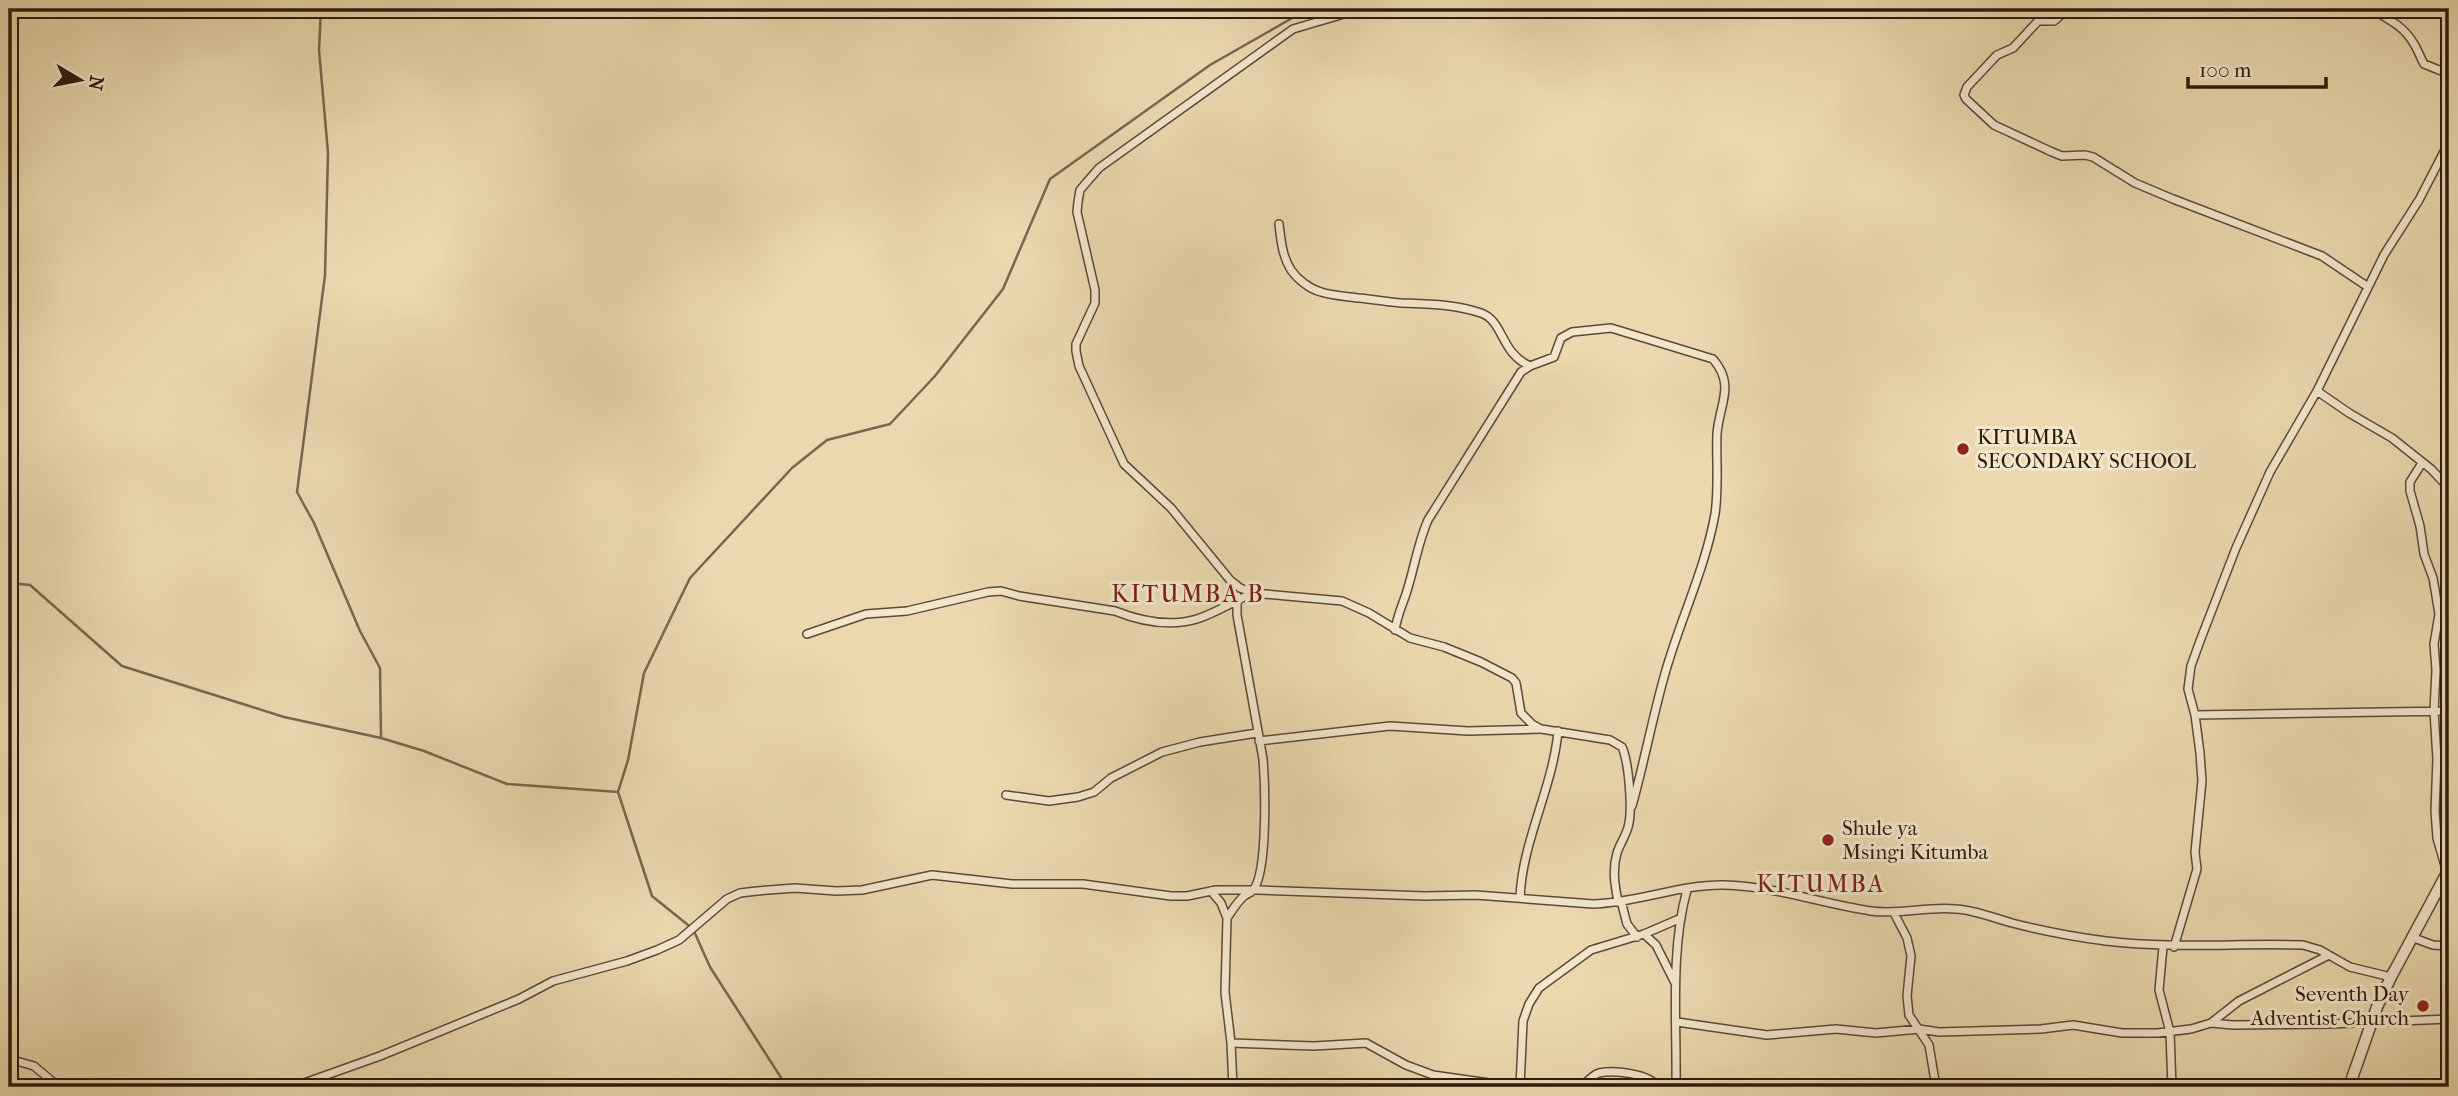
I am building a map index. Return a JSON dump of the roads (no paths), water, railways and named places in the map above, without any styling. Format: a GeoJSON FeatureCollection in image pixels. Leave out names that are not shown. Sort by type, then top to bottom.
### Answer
{"type":"FeatureCollection","features":[{"type":"Feature","properties":{"kind":"street"},"geometry":{"type":"LineString","coordinates":[[1227,918],[1240,901],[1254,890],[1263,849],[1265,781],[1237,615],[1237,599],[1234,585],[1171,508],[1124,464],[1079,366],[1076,344],[1095,303],[1095,290],[1077,212],[1078,202],[1080,190],[1099,168],[1270,44],[1293,29],[1362,9]]}},
{"type":"Feature","properties":{"kind":"street"},"geometry":{"type":"LineString","coordinates":[[2068,9],[2054,21],[2038,21],[2013,48],[1997,55],[1967,87],[1966,99],[1988,121],[2057,155],[2093,157],[2135,183],[2172,199],[2322,256],[2368,286]]}},
{"type":"Feature","properties":{"kind":"street"},"geometry":{"type":"LineString","coordinates":[[2371,9],[2403,30],[2413,42],[2424,64],[2449,74]]}},
{"type":"Feature","properties":{"kind":"street"},"geometry":{"type":"LineString","coordinates":[[2174,947],[2197,869],[2195,852],[2202,781],[2195,715],[2188,682],[2211,609],[2270,472],[2317,391],[2384,255],[2419,200],[2449,142]]}},
{"type":"Feature","properties":{"kind":"street"},"geometry":{"type":"LineString","coordinates":[[1279,224],[1283,251],[1292,271],[1313,289],[1337,296],[1444,305],[1482,313],[1489,317],[1498,329],[1512,354],[1530,366]]}},
{"type":"Feature","properties":{"kind":"street"},"geometry":{"type":"LineString","coordinates":[[1395,629],[1419,540],[1428,520],[1521,372],[1553,357],[1561,338],[1572,332],[1611,328],[1713,359],[1721,369],[1726,388],[1717,433],[1718,480],[1715,512],[1707,549],[1663,680],[1627,833],[1617,851],[1614,866],[1614,885],[1627,923],[1656,945],[1665,959],[1677,990]]}},
{"type":"Feature","properties":{"kind":"street"},"geometry":{"type":"LineString","coordinates":[[2317,391],[2348,413],[2392,438],[2449,488]]}},
{"type":"Feature","properties":{"kind":"street"},"geometry":{"type":"LineString","coordinates":[[2349,1087],[2391,977],[2448,871],[2436,830],[2434,793],[2437,759],[2434,644],[2438,626],[2438,602],[2410,491],[2410,482],[2422,463]]}},
{"type":"Feature","properties":{"kind":"street"},"geometry":{"type":"LineString","coordinates":[[1234,585],[1254,593],[1342,601],[1410,638],[1444,647],[1481,662],[1512,678],[1516,683],[1521,713],[1541,729]]}},
{"type":"Feature","properties":{"kind":"street"},"geometry":{"type":"LineString","coordinates":[[807,634],[866,614],[907,611],[988,592],[1001,591],[1169,623],[1199,618],[1254,593]]}},
{"type":"Feature","properties":{"kind":"street"},"geometry":{"type":"LineString","coordinates":[[2195,715],[2449,711]]}},
{"type":"Feature","properties":{"kind":"street"},"geometry":{"type":"LineString","coordinates":[[1006,795],[1049,801],[1078,797],[1094,792],[1111,778],[1162,752],[1200,742],[1390,726],[1468,731],[1541,729],[1610,740],[1622,747],[1626,760],[1630,814]]}},
{"type":"Feature","properties":{"kind":"street"},"geometry":{"type":"LineString","coordinates":[[1521,898],[1522,873],[1553,763],[1558,731]]}},
{"type":"Feature","properties":{"kind":"street"},"geometry":{"type":"LineString","coordinates":[[293,1087],[369,1060],[519,999],[554,981],[657,950],[679,940],[718,906],[740,893],[777,888],[862,890],[932,875],[1012,884],[1083,884],[1171,896],[1211,891],[1254,890],[1425,896],[1476,895],[1593,904],[1620,902],[1705,885],[1750,887],[1856,909],[1894,913],[1952,908],[2073,936],[2163,947],[2303,945],[2320,950],[2350,967],[2391,977]]}},
{"type":"Feature","properties":{"kind":"street"},"geometry":{"type":"LineString","coordinates":[[1676,1087],[1679,919],[1687,890]]}},
{"type":"Feature","properties":{"kind":"street"},"geometry":{"type":"LineString","coordinates":[[1211,891],[1221,903],[1227,918],[1225,992],[1233,1087]]}},
{"type":"Feature","properties":{"kind":"street"},"geometry":{"type":"LineString","coordinates":[[1894,913],[1907,938],[1912,956],[1909,1015],[1929,1045],[1936,1087]]}},
{"type":"Feature","properties":{"kind":"street"},"geometry":{"type":"LineString","coordinates":[[1520,1087],[1521,1033],[1526,1012],[1534,994],[1550,977],[1584,953],[1605,944],[1641,935],[1679,919]]}},
{"type":"Feature","properties":{"kind":"street"},"geometry":{"type":"LineString","coordinates":[[2411,937],[2433,945],[2449,946]]}},
{"type":"Feature","properties":{"kind":"street"},"geometry":{"type":"LineString","coordinates":[[2163,947],[2159,990],[2170,1032],[2172,1087]]}},
{"type":"Feature","properties":{"kind":"street"},"geometry":{"type":"LineString","coordinates":[[2211,1023],[2239,1001],[2328,956]]}},
{"type":"Feature","properties":{"kind":"street"},"geometry":{"type":"LineString","coordinates":[[1677,1022],[1767,1035],[1836,1029],[1876,1033],[1919,1029],[1939,1032],[2041,1029],[2073,1025],[2132,1034],[2170,1032],[2211,1023],[2329,1024],[2449,1018]]}},
{"type":"Feature","properties":{"kind":"street"},"geometry":{"type":"LineString","coordinates":[[1231,1043],[1314,1046],[1366,1043],[1406,1065],[1433,1075],[1520,1087],[1550,1087]]}},
{"type":"Feature","properties":{"kind":"street"},"geometry":{"type":"LineString","coordinates":[[9,1059],[34,1066],[59,1087]]}},
{"type":"Feature","properties":{"kind":"street"},"geometry":{"type":"LineString","coordinates":[[1568,1087],[1583,1084],[1594,1074],[1613,1073],[1648,1079],[1658,1087]]}},
{"type":"Feature","properties":{"kind":"street"},"geometry":{"type":"LineString","coordinates":[[313,1087],[317,1079]]}},
{"type":"Feature","properties":{"kind":"waterway"},"geometry":{"type":"LineString","coordinates":[[321,9],[319,50],[328,153],[325,275],[297,492],[314,523],[360,631],[380,668],[381,738],[424,751],[507,784],[618,792],[628,760],[644,673],[690,578],[792,468],[827,440],[890,424],[935,376],[1003,289],[1050,179],[1210,65],[1308,9]]}},
{"type":"Feature","properties":{"kind":"waterway"},"geometry":{"type":"LineString","coordinates":[[9,583],[30,585],[122,666],[284,717],[381,738]]}},
{"type":"Feature","properties":{"kind":"waterway"},"geometry":{"type":"LineString","coordinates":[[618,792],[652,896],[693,929],[710,967],[787,1087]]}},
{"type":"Feature","properties":{"kind":"place","name":"KITUMBA SECONDARY SCHOOL"},"geometry":{"type":"Point","coordinates":[1963,449]}},
{"type":"Feature","properties":{"kind":"place","name":"Shule ya Msingi Kitumba"},"geometry":{"type":"Point","coordinates":[1828,840]}},
{"type":"Feature","properties":{"kind":"place","name":"Seventh Day Adventist Church"},"geometry":{"type":"Point","coordinates":[2423,1006]}},
{"type":"Feature","properties":{"kind":"district","name":"KITUMBA B"},"geometry":{"type":"Point","coordinates":[1188,594]}},
{"type":"Feature","properties":{"kind":"district","name":"KITUMBA"},"geometry":{"type":"Point","coordinates":[1821,884]}}]}
